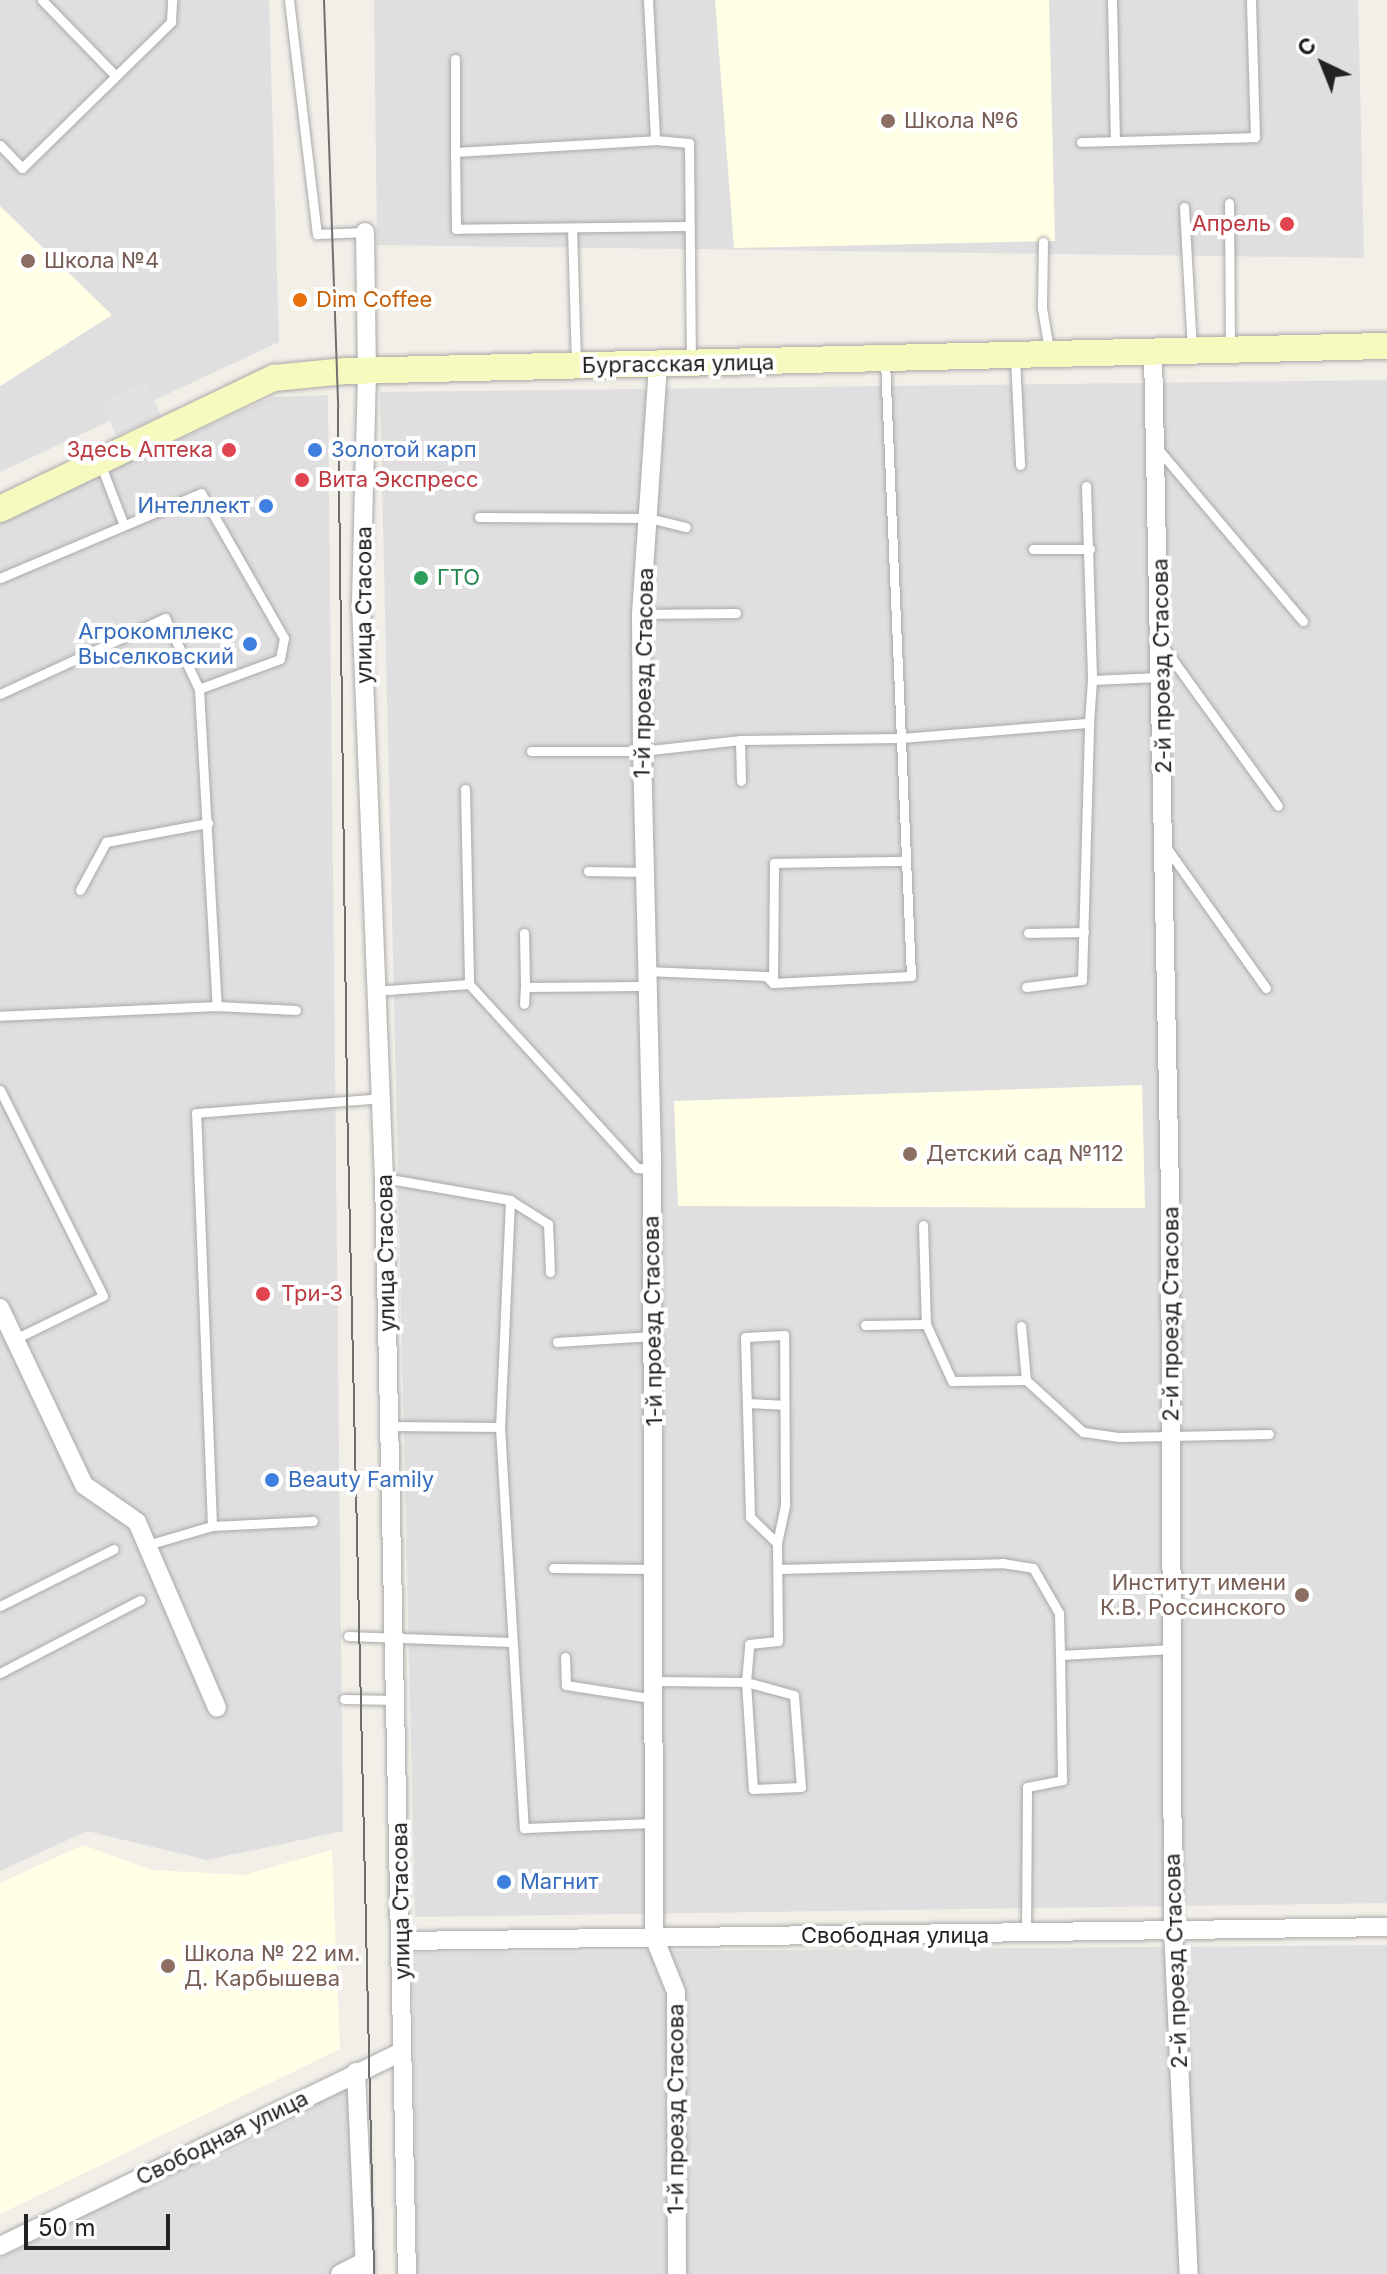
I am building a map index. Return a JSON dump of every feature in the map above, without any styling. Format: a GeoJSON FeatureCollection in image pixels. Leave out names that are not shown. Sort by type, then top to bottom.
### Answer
{"type":"FeatureCollection","features":[{"type":"Feature","properties":{"kind":"street","name":"улица Стасова"},"geometry":{"type":"LineString","coordinates":[[365,232],[367,373],[361,603],[374,991],[384,1178],[397,1641],[407,2274]]}},
{"type":"Feature","properties":{"kind":"street","name":"Бургасская улица"},"geometry":{"type":"LineString","coordinates":[[0,509],[274,378],[576,365],[1050,357],[1387,346]]}},
{"type":"Feature","properties":{"kind":"street","name":"2-й проезд Стасова"},"geometry":{"type":"LineString","coordinates":[[1153,353],[1166,847],[1173,1928],[1189,2274]]}},
{"type":"Feature","properties":{"kind":"street","name":"1-й проезд Стасова"},"geometry":{"type":"LineString","coordinates":[[658,365],[641,614],[642,751],[652,1169],[656,1690],[654,1937],[676,1992],[677,2274]]}},
{"type":"Feature","properties":{"kind":"street"},"geometry":{"type":"LineString","coordinates":[[0,1308],[84,1485],[137,1522],[217,1708]]}},
{"type":"Feature","properties":{"kind":"street","name":"Свободная улица"},"geometry":{"type":"LineString","coordinates":[[402,1941],[1026,1935],[1173,1928],[1387,1927]]}},
{"type":"Feature","properties":{"kind":"street","name":"Свободная улица"},"geometry":{"type":"LineString","coordinates":[[0,2246],[402,2052]]}},
{"type":"Feature","properties":{"kind":"street"},"geometry":{"type":"LineString","coordinates":[[340,2274],[365,2268],[356,2072]]}},
{"type":"Feature","properties":{"kind":"lane"},"geometry":{"type":"LineString","coordinates":[[42,0],[115,75]]}},
{"type":"Feature","properties":{"kind":"lane"},"geometry":{"type":"LineString","coordinates":[[0,145],[22,168],[171,22],[172,0]]}},
{"type":"Feature","properties":{"kind":"lane"},"geometry":{"type":"LineString","coordinates":[[289,0],[317,234],[365,232]]}},
{"type":"Feature","properties":{"kind":"lane"},"geometry":{"type":"LineString","coordinates":[[648,0],[655,140]]}},
{"type":"Feature","properties":{"kind":"lane"},"geometry":{"type":"LineString","coordinates":[[1112,0],[1115,141]]}},
{"type":"Feature","properties":{"kind":"lane"},"geometry":{"type":"LineString","coordinates":[[1081,142],[1255,137],[1251,0]]}},
{"type":"Feature","properties":{"kind":"lane"},"geometry":{"type":"LineString","coordinates":[[455,59],[456,229],[689,226]]}},
{"type":"Feature","properties":{"kind":"lane"},"geometry":{"type":"LineString","coordinates":[[455,152],[655,140],[689,143],[691,365]]}},
{"type":"Feature","properties":{"kind":"lane"},"geometry":{"type":"LineString","coordinates":[[1229,203],[1230,351]]}},
{"type":"Feature","properties":{"kind":"lane"},"geometry":{"type":"LineString","coordinates":[[1184,207],[1192,353]]}},
{"type":"Feature","properties":{"kind":"lane"},"geometry":{"type":"LineString","coordinates":[[572,228],[576,365]]}},
{"type":"Feature","properties":{"kind":"lane"},"geometry":{"type":"LineString","coordinates":[[1043,242],[1042,308],[1050,357]]}},
{"type":"Feature","properties":{"kind":"lane"},"geometry":{"type":"LineString","coordinates":[[1015,357],[1020,465]]}},
{"type":"Feature","properties":{"kind":"lane"},"geometry":{"type":"LineString","coordinates":[[525,987],[646,979],[766,976],[773,983],[911,976],[885,360]]}},
{"type":"Feature","properties":{"kind":"lane"},"geometry":{"type":"LineString","coordinates":[[1156,446],[1303,621]]}},
{"type":"Feature","properties":{"kind":"lane"},"geometry":{"type":"LineString","coordinates":[[99,460],[123,523]]}},
{"type":"Feature","properties":{"kind":"lane"},"geometry":{"type":"LineString","coordinates":[[1026,987],[1082,980],[1092,680],[1086,486]]}},
{"type":"Feature","properties":{"kind":"lane"},"geometry":{"type":"LineString","coordinates":[[0,578],[123,523],[201,493],[284,638],[280,659],[199,689]]}},
{"type":"Feature","properties":{"kind":"lane"},"geometry":{"type":"LineString","coordinates":[[479,517],[649,518],[686,527]]}},
{"type":"Feature","properties":{"kind":"lane"},"geometry":{"type":"LineString","coordinates":[[1033,549],[1090,549]]}},
{"type":"Feature","properties":{"kind":"lane"},"geometry":{"type":"LineString","coordinates":[[641,614],[736,613]]}},
{"type":"Feature","properties":{"kind":"lane"},"geometry":{"type":"LineString","coordinates":[[0,694],[165,618],[199,689],[217,1006]]}},
{"type":"Feature","properties":{"kind":"lane"},"geometry":{"type":"LineString","coordinates":[[1162,645],[1278,806]]}},
{"type":"Feature","properties":{"kind":"lane"},"geometry":{"type":"LineString","coordinates":[[1092,680],[1163,677]]}},
{"type":"Feature","properties":{"kind":"lane"},"geometry":{"type":"LineString","coordinates":[[531,751],[642,751],[740,740],[901,738],[1089,723]]}},
{"type":"Feature","properties":{"kind":"lane"},"geometry":{"type":"LineString","coordinates":[[740,740],[741,781]]}},
{"type":"Feature","properties":{"kind":"lane"},"geometry":{"type":"LineString","coordinates":[[465,789],[469,984],[637,1168],[652,1169]]}},
{"type":"Feature","properties":{"kind":"lane"},"geometry":{"type":"LineString","coordinates":[[80,890],[106,842],[208,823]]}},
{"type":"Feature","properties":{"kind":"lane"},"geometry":{"type":"LineString","coordinates":[[1166,847],[1266,988]]}},
{"type":"Feature","properties":{"kind":"lane"},"geometry":{"type":"LineString","coordinates":[[773,983],[774,863],[906,861]]}},
{"type":"Feature","properties":{"kind":"lane"},"geometry":{"type":"LineString","coordinates":[[588,871],[644,872]]}},
{"type":"Feature","properties":{"kind":"lane"},"geometry":{"type":"LineString","coordinates":[[1028,933],[1084,932]]}},
{"type":"Feature","properties":{"kind":"lane"},"geometry":{"type":"LineString","coordinates":[[524,933],[524,1004]]}},
{"type":"Feature","properties":{"kind":"lane"},"geometry":{"type":"LineString","coordinates":[[374,991],[469,984]]}},
{"type":"Feature","properties":{"kind":"lane"},"geometry":{"type":"LineString","coordinates":[[0,1016],[217,1006],[296,1010]]}},
{"type":"Feature","properties":{"kind":"lane"},"geometry":{"type":"LineString","coordinates":[[0,1090],[103,1296],[15,1339]]}},
{"type":"Feature","properties":{"kind":"lane"},"geometry":{"type":"LineString","coordinates":[[212,1526],[196,1113],[381,1098]]}},
{"type":"Feature","properties":{"kind":"lane"},"geometry":{"type":"LineString","coordinates":[[384,1178],[510,1200],[548,1224],[550,1272]]}},
{"type":"Feature","properties":{"kind":"lane"},"geometry":{"type":"LineString","coordinates":[[510,1200],[500,1427],[524,1828],[654,1823]]}},
{"type":"Feature","properties":{"kind":"lane"},"geometry":{"type":"LineString","coordinates":[[923,1225],[926,1324],[952,1381],[1026,1380]]}},
{"type":"Feature","properties":{"kind":"lane"},"geometry":{"type":"LineString","coordinates":[[865,1325],[926,1324]]}},
{"type":"Feature","properties":{"kind":"lane"},"geometry":{"type":"LineString","coordinates":[[1021,1326],[1026,1380],[1083,1432],[1172,1437],[1269,1434]]}},
{"type":"Feature","properties":{"kind":"lane"},"geometry":{"type":"LineString","coordinates":[[565,1657],[566,1685],[656,1690],[746,1682],[794,1695],[801,1787],[753,1789],[746,1682],[749,1644],[778,1641],[777,1543],[785,1504],[782,1405],[784,1335],[745,1337],[750,1517],[777,1543]]}},
{"type":"Feature","properties":{"kind":"lane"},"geometry":{"type":"LineString","coordinates":[[557,1342],[652,1336]]}},
{"type":"Feature","properties":{"kind":"lane"},"geometry":{"type":"LineString","coordinates":[[747,1403],[782,1405]]}},
{"type":"Feature","properties":{"kind":"lane"},"geometry":{"type":"LineString","coordinates":[[390,1426],[500,1427]]}},
{"type":"Feature","properties":{"kind":"lane"},"geometry":{"type":"LineString","coordinates":[[147,1545],[212,1526],[313,1521]]}},
{"type":"Feature","properties":{"kind":"lane"},"geometry":{"type":"LineString","coordinates":[[0,1606],[114,1549]]}},
{"type":"Feature","properties":{"kind":"lane"},"geometry":{"type":"LineString","coordinates":[[778,1569],[1002,1563],[1033,1568],[1059,1613],[1062,1780],[1027,1787],[1026,1935]]}},
{"type":"Feature","properties":{"kind":"lane"},"geometry":{"type":"LineString","coordinates":[[553,1568],[655,1569]]}},
{"type":"Feature","properties":{"kind":"lane"},"geometry":{"type":"LineString","coordinates":[[0,1673],[140,1600]]}},
{"type":"Feature","properties":{"kind":"lane"},"geometry":{"type":"LineString","coordinates":[[348,1636],[397,1641],[511,1642]]}},
{"type":"Feature","properties":{"kind":"lane"},"geometry":{"type":"LineString","coordinates":[[1060,1655],[1173,1649]]}},
{"type":"Feature","properties":{"kind":"lane"},"geometry":{"type":"LineString","coordinates":[[344,1699],[398,1699]]}},
{"type":"Feature","properties":{"kind":"shaded area"},"geometry":{"type":"Polygon","coordinates":[[[0,0],[269,0],[279,342],[0,472],[0,0]]]}},
{"type":"Feature","properties":{"kind":"shaded area"},"geometry":{"type":"Polygon","coordinates":[[[374,0],[1358,0],[1364,258],[377,245],[374,0]]]}},
{"type":"Feature","properties":{"kind":"shaded area","name":"Школа №6"},"geometry":{"type":"Polygon","coordinates":[[[715,0],[1049,0],[1055,241],[734,248],[715,0]]]}},
{"type":"Feature","properties":{"kind":"shaded area","name":"Школа №4"},"geometry":{"type":"Polygon","coordinates":[[[0,206],[112,315],[0,386],[0,206]]]}},
{"type":"Feature","properties":{"kind":"shaded area"},"geometry":{"type":"Polygon","coordinates":[[[1387,380],[1387,1903],[415,1917],[380,392],[1387,380]]]}},
{"type":"Feature","properties":{"kind":"shaded area"},"geometry":{"type":"Polygon","coordinates":[[[146,382],[161,416],[116,436],[101,401],[146,382]]]}},
{"type":"Feature","properties":{"kind":"shaded area"},"geometry":{"type":"Polygon","coordinates":[[[328,395],[343,1831],[207,1860],[87,1831],[0,1871],[0,520],[272,397],[328,395]]]}},
{"type":"Feature","properties":{"kind":"shaded area","name":"Детский сад №112"},"geometry":{"type":"Polygon","coordinates":[[[1142,1085],[1145,1208],[678,1206],[674,1101],[1142,1085]]]}},
{"type":"Feature","properties":{"kind":"shaded area","name":"Школа № 22 им. Д. Карбышева"},"geometry":{"type":"Polygon","coordinates":[[[83,1845],[152,1870],[244,1875],[332,1850],[340,2049],[0,2214],[0,1883],[83,1845]]]}},
{"type":"Feature","properties":{"kind":"shaded area"},"geometry":{"type":"Polygon","coordinates":[[[1387,1945],[1387,2274],[417,2274],[413,1953],[1387,1945]]]}},
{"type":"Feature","properties":{"kind":"shaded area"},"geometry":{"type":"Polygon","coordinates":[[[352,2084],[358,2274],[0,2274],[0,2258],[352,2084]]]}},
{"type":"Feature","properties":{"kind":"tram line"},"geometry":{"type":"LineString","coordinates":[[324,0],[338,408],[347,1100],[374,2274]]}},
{"type":"Feature","properties":{"kind":"place","name":"Школа №6"},"geometry":{"type":"Point","coordinates":[888,121]}},
{"type":"Feature","properties":{"kind":"place","name":"Апрель"},"geometry":{"type":"Point","coordinates":[1287,224]}},
{"type":"Feature","properties":{"kind":"place","name":"Школа №4"},"geometry":{"type":"Point","coordinates":[28,261]}},
{"type":"Feature","properties":{"kind":"place","name":"Dim Coffee"},"geometry":{"type":"Point","coordinates":[300,300]}},
{"type":"Feature","properties":{"kind":"place","name":"Здесь Аптека"},"geometry":{"type":"Point","coordinates":[229,450]}},
{"type":"Feature","properties":{"kind":"place","name":"Золотой карп"},"geometry":{"type":"Point","coordinates":[315,450]}},
{"type":"Feature","properties":{"kind":"place","name":"Вита Экспресс"},"geometry":{"type":"Point","coordinates":[302,480]}},
{"type":"Feature","properties":{"kind":"place","name":"Интеллект"},"geometry":{"type":"Point","coordinates":[266,506]}},
{"type":"Feature","properties":{"kind":"place","name":"ГТО"},"geometry":{"type":"Point","coordinates":[421,578]}},
{"type":"Feature","properties":{"kind":"place","name":"Агрокомплекс Выселковский"},"geometry":{"type":"Point","coordinates":[250,644]}},
{"type":"Feature","properties":{"kind":"place","name":"Детский сад №112"},"geometry":{"type":"Point","coordinates":[910,1154]}},
{"type":"Feature","properties":{"kind":"place","name":"Три-З"},"geometry":{"type":"Point","coordinates":[263,1294]}},
{"type":"Feature","properties":{"kind":"place","name":"Beauty Family"},"geometry":{"type":"Point","coordinates":[272,1480]}},
{"type":"Feature","properties":{"kind":"place","name":"Институт имени К.В. Россинского"},"geometry":{"type":"Point","coordinates":[1302,1595]}},
{"type":"Feature","properties":{"kind":"place","name":"Магнит"},"geometry":{"type":"Point","coordinates":[504,1882]}},
{"type":"Feature","properties":{"kind":"place","name":"Школа № 22 им. Д. Карбышева"},"geometry":{"type":"Point","coordinates":[168,1966]}}]}
